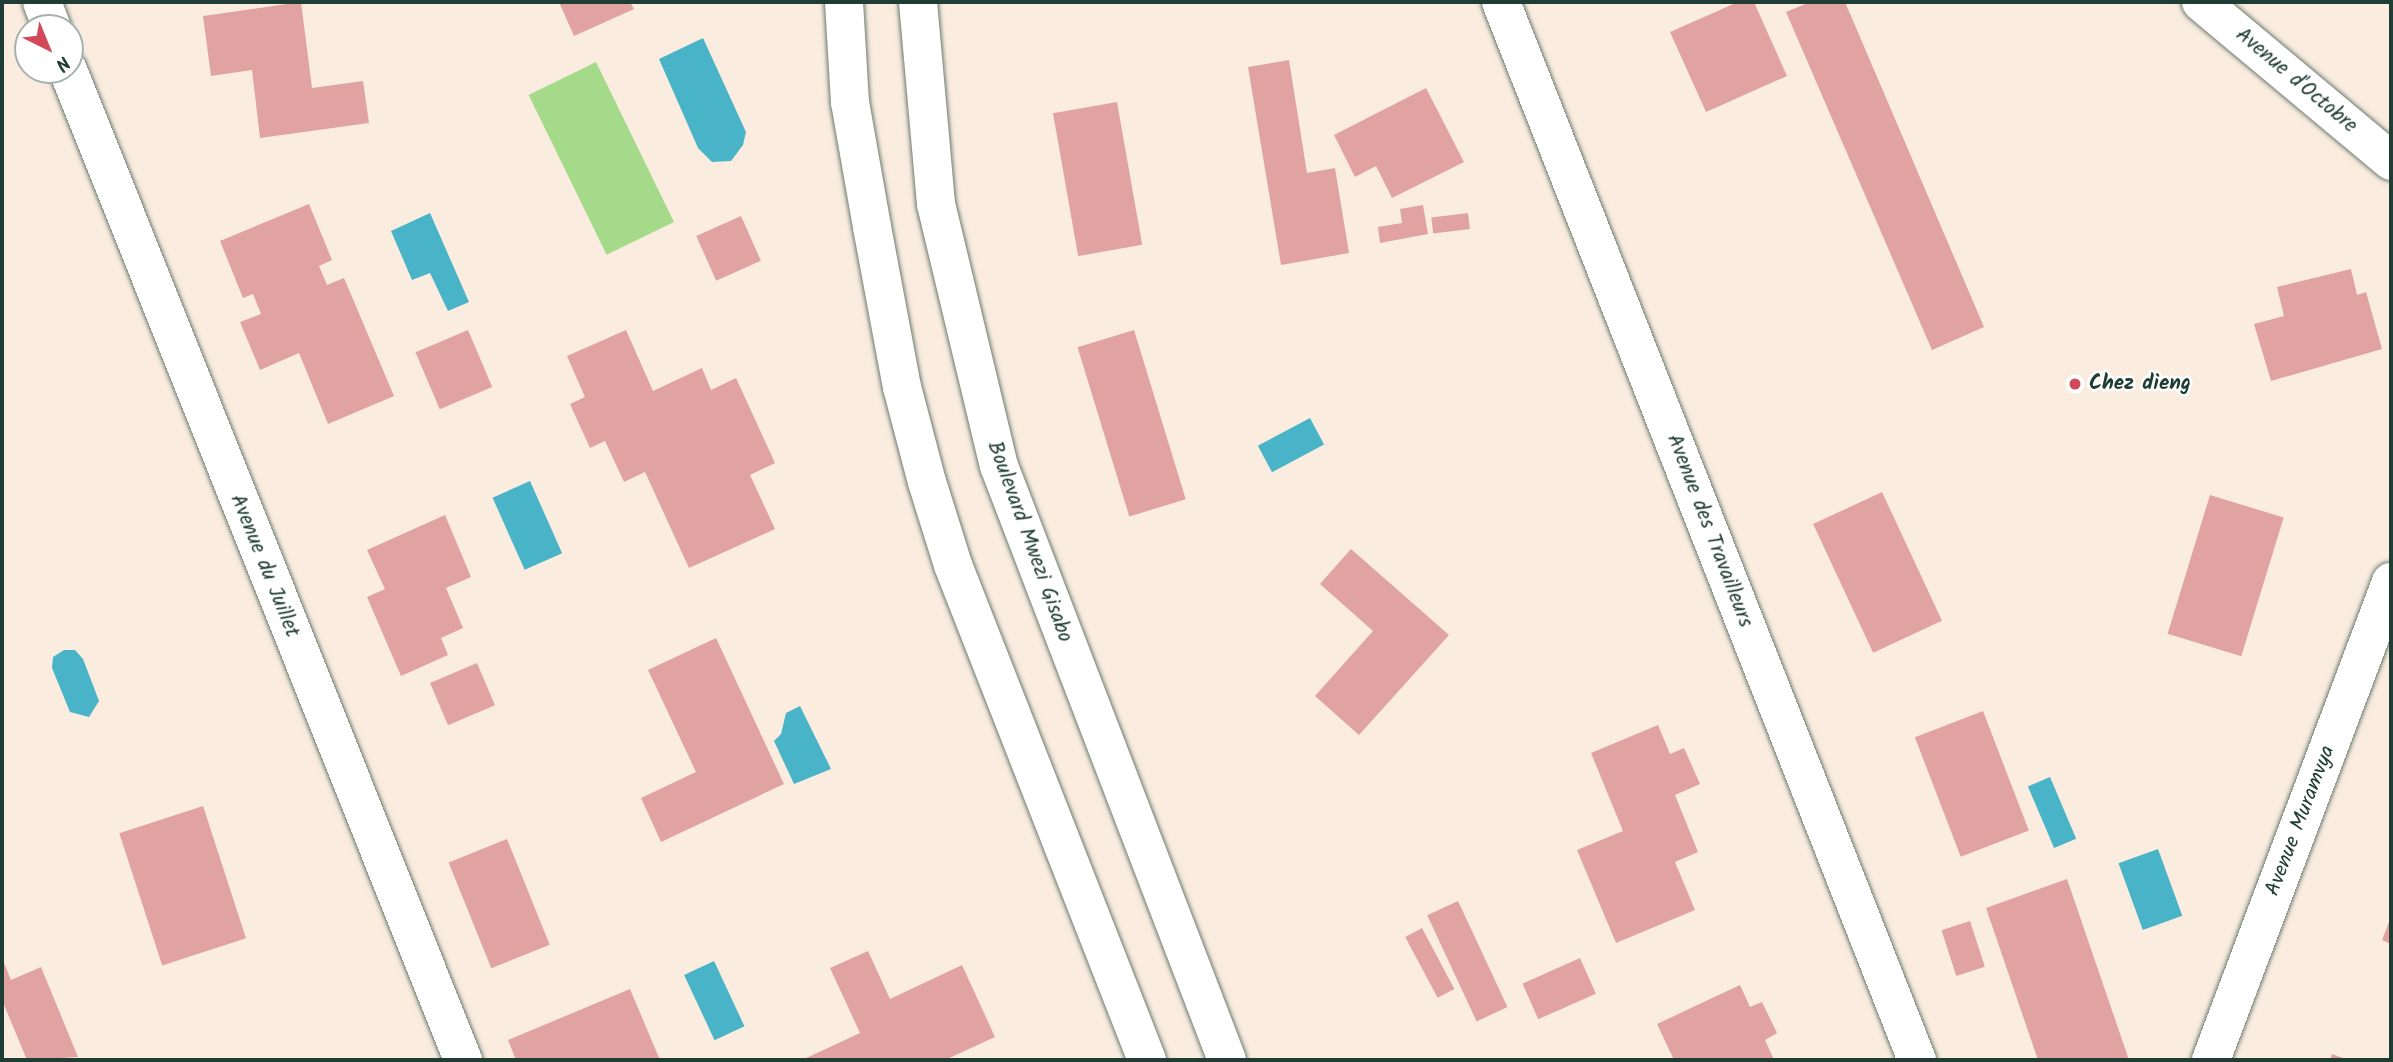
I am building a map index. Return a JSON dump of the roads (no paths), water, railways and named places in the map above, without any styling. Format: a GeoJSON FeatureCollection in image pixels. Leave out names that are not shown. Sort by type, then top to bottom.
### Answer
{"type":"FeatureCollection","features":[{"type":"Feature","properties":{"kind":"street"},"geometry":{"type":"LineString","coordinates":[[844,2],[850,102],[902,387],[927,482],[953,565],[1147,1060]]}},
{"type":"Feature","properties":{"kind":"street","name":"Boulevard Mwezi Gisabo"},"geometry":{"type":"LineString","coordinates":[[918,2],[936,204],[999,466],[1227,1060]]}},
{"type":"Feature","properties":{"kind":"street","name":"Avenue des Travailleurs"},"geometry":{"type":"LineString","coordinates":[[1501,2],[1917,1060]]}},
{"type":"Feature","properties":{"kind":"street","name":"Avenue d'Octobre"},"geometry":{"type":"LineString","coordinates":[[2201,2],[2391,161]]}},
{"type":"Feature","properties":{"kind":"street","name":"Avenue du Juillet"},"geometry":{"type":"LineString","coordinates":[[74,84],[463,1060]]}},
{"type":"Feature","properties":{"kind":"street","name":"Avenue Muramvya"},"geometry":{"type":"LineString","coordinates":[[2211,1060],[2391,583]]}},
{"type":"Feature","properties":{"kind":"water"},"geometry":{"type":"Polygon","coordinates":[[[703,38],[746,132],[743,145],[731,161],[712,162],[698,148],[659,59],[703,38]]]}},
{"type":"Feature","properties":{"kind":"water"},"geometry":{"type":"Polygon","coordinates":[[[430,213],[469,302],[448,311],[430,273],[412,280],[391,231],[430,213]]]}},
{"type":"Feature","properties":{"kind":"water"},"geometry":{"type":"Polygon","coordinates":[[[1310,418],[1324,444],[1272,472],[1258,446],[1310,418]]]}},
{"type":"Feature","properties":{"kind":"water"},"geometry":{"type":"Polygon","coordinates":[[[530,481],[562,553],[525,570],[493,498],[530,481]]]}},
{"type":"Feature","properties":{"kind":"water"},"geometry":{"type":"Polygon","coordinates":[[[64,650],[75,650],[83,659],[99,701],[89,717],[70,712],[52,668],[53,657],[64,650]]]}},
{"type":"Feature","properties":{"kind":"water"},"geometry":{"type":"Polygon","coordinates":[[[800,706],[831,769],[794,784],[774,741],[781,734],[786,713],[800,706]]]}},
{"type":"Feature","properties":{"kind":"water"},"geometry":{"type":"Polygon","coordinates":[[[2050,777],[2076,839],[2054,848],[2028,786],[2050,777]]]}},
{"type":"Feature","properties":{"kind":"water"},"geometry":{"type":"Polygon","coordinates":[[[2158,849],[2182,916],[2143,930],[2119,863],[2158,849]]]}},
{"type":"Feature","properties":{"kind":"water"},"geometry":{"type":"Polygon","coordinates":[[[714,961],[744,1026],[715,1040],[684,975],[714,961]]]}},
{"type":"Feature","properties":{"kind":"place","name":"Chez dieng"},"geometry":{"type":"Point","coordinates":[2075,384]}}]}
